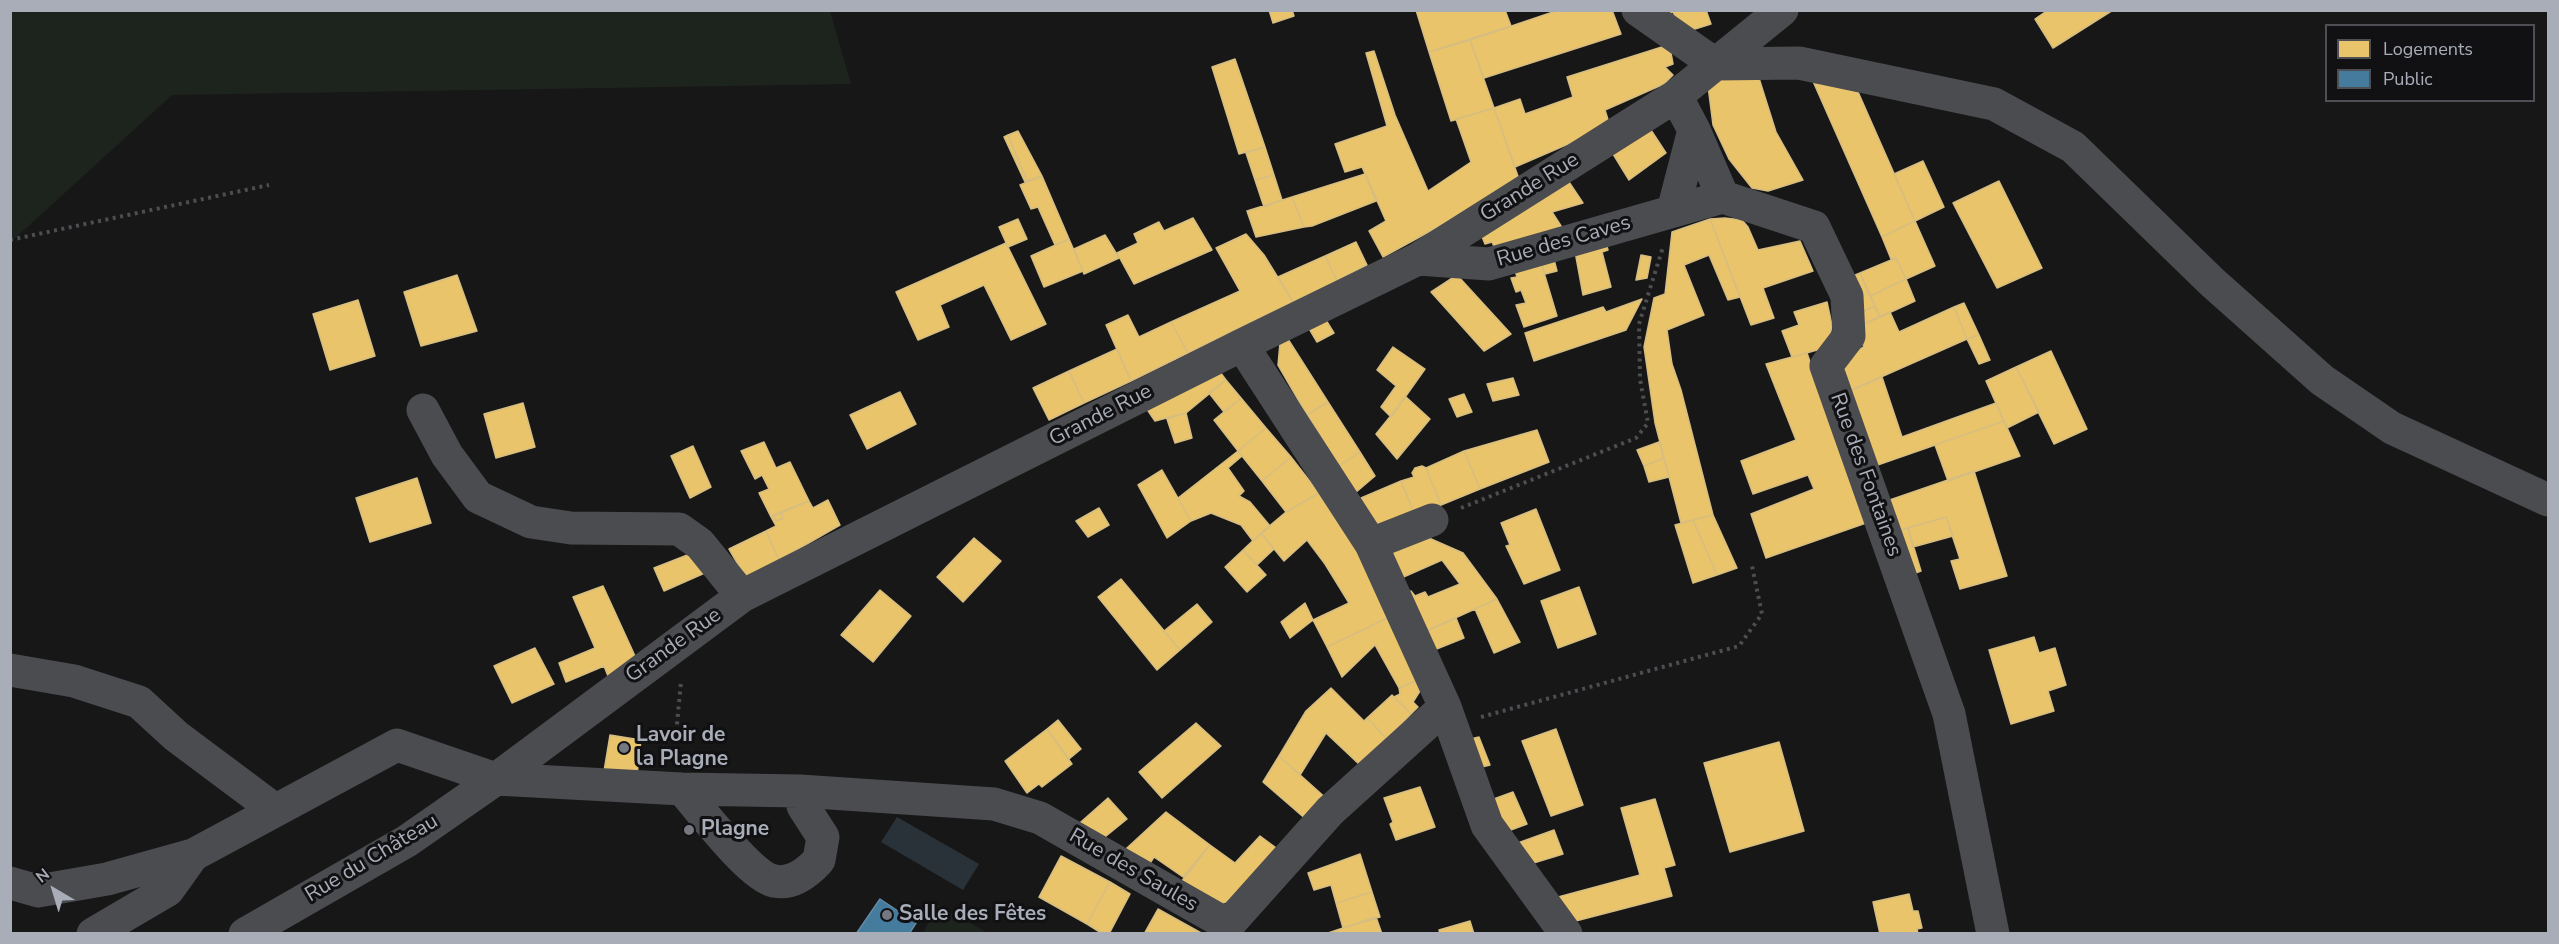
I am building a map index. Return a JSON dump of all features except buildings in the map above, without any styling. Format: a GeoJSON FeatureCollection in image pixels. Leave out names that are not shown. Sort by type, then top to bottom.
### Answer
{"type":"FeatureCollection","features":[{"type":"Feature","properties":{"kind":"street"},"geometry":{"type":"LineString","coordinates":[[1638,10],[1715,64],[1799,63],[1994,104],[2073,147],[2212,282],[2322,380],[2392,428],[2548,500]]}},
{"type":"Feature","properties":{"kind":"street","name":"Grande Rue"},"geometry":{"type":"LineString","coordinates":[[496,779],[742,596],[1242,345],[1419,260],[1676,96],[1782,10]]}},
{"type":"Feature","properties":{"kind":"street"},"geometry":{"type":"LineString","coordinates":[[1676,96],[1694,130],[1722,197]]}},
{"type":"Feature","properties":{"kind":"street"},"geometry":{"type":"LineString","coordinates":[[1673,211],[1694,130]]}},
{"type":"Feature","properties":{"kind":"street","name":"Rue des Caves"},"geometry":{"type":"LineString","coordinates":[[1419,260],[1489,264],[1722,197]]}},
{"type":"Feature","properties":{"kind":"street","name":"Rue des Fontaines"},"geometry":{"type":"LineString","coordinates":[[1722,197],[1814,227],[1847,296],[1849,336],[1826,366],[1949,714],[1992,933]]}},
{"type":"Feature","properties":{"kind":"street"},"geometry":{"type":"LineString","coordinates":[[1242,345],[1371,544],[1448,717],[1487,825],[1566,933]]}},
{"type":"Feature","properties":{"kind":"street"},"geometry":{"type":"LineString","coordinates":[[423,410],[447,455],[478,497],[531,522],[571,528],[679,529],[700,544],[742,596]]}},
{"type":"Feature","properties":{"kind":"street"},"geometry":{"type":"LineString","coordinates":[[1371,544],[1432,520]]}},
{"type":"Feature","properties":{"kind":"street"},"geometry":{"type":"LineString","coordinates":[[10,670],[74,681],[139,702],[176,736],[275,810]]}},
{"type":"Feature","properties":{"kind":"street","name":"Rue des Saules"},"geometry":{"type":"LineString","coordinates":[[193,855],[397,745],[496,779],[682,789],[800,791],[1004,806],[1040,818],[1228,925],[1330,811],[1448,717]]}},
{"type":"Feature","properties":{"kind":"street","name":"Rue du Château"},"geometry":{"type":"LineString","coordinates":[[245,933],[407,841],[496,779]]}},
{"type":"Feature","properties":{"kind":"street"},"geometry":{"type":"LineString","coordinates":[[682,789],[752,868],[774,881],[798,878],[819,860],[823,837],[803,806],[800,791]]}},
{"type":"Feature","properties":{"kind":"street"},"geometry":{"type":"LineString","coordinates":[[10,883],[38,891],[107,879],[193,855]]}},
{"type":"Feature","properties":{"kind":"street"},"geometry":{"type":"LineString","coordinates":[[93,933],[168,890],[193,855]]}},
{"type":"Feature","properties":{"kind":"path"},"geometry":{"type":"LineString","coordinates":[[10,240],[269,185]]}},
{"type":"Feature","properties":{"kind":"path"},"geometry":{"type":"LineString","coordinates":[[1432,520],[1636,438],[1648,423],[1641,379],[1639,324],[1673,211]]}},
{"type":"Feature","properties":{"kind":"path"},"geometry":{"type":"LineString","coordinates":[[1448,717],[1739,646],[1762,614],[1752,567]]}},
{"type":"Feature","properties":{"kind":"path"},"geometry":{"type":"LineString","coordinates":[[652,757],[660,757],[668,739],[676,734],[683,660],[674,645]]}},
{"type":"Feature","properties":{"kind":"shaded area"},"geometry":{"type":"Polygon","coordinates":[[[11,10],[830,11],[851,84],[172,95],[11,242],[11,10]]]}},
{"type":"Feature","properties":{"kind":"shaded area"},"geometry":{"type":"Polygon","coordinates":[[[897,817],[979,864],[963,890],[881,842],[897,817]]]}},
{"type":"Feature","properties":{"kind":"shaded area"},"geometry":{"type":"Polygon","coordinates":[[[938,905],[986,932],[923,933],[938,905]]]}},
{"type":"Feature","properties":{"kind":"place","name":"Lavoir de la Plagne"},"geometry":{"type":"Point","coordinates":[624,748]}},
{"type":"Feature","properties":{"kind":"place","name":"Plagne"},"geometry":{"type":"Point","coordinates":[689,830]}},
{"type":"Feature","properties":{"kind":"place","name":"Salle des Fêtes"},"geometry":{"type":"Point","coordinates":[887,915]}}]}
